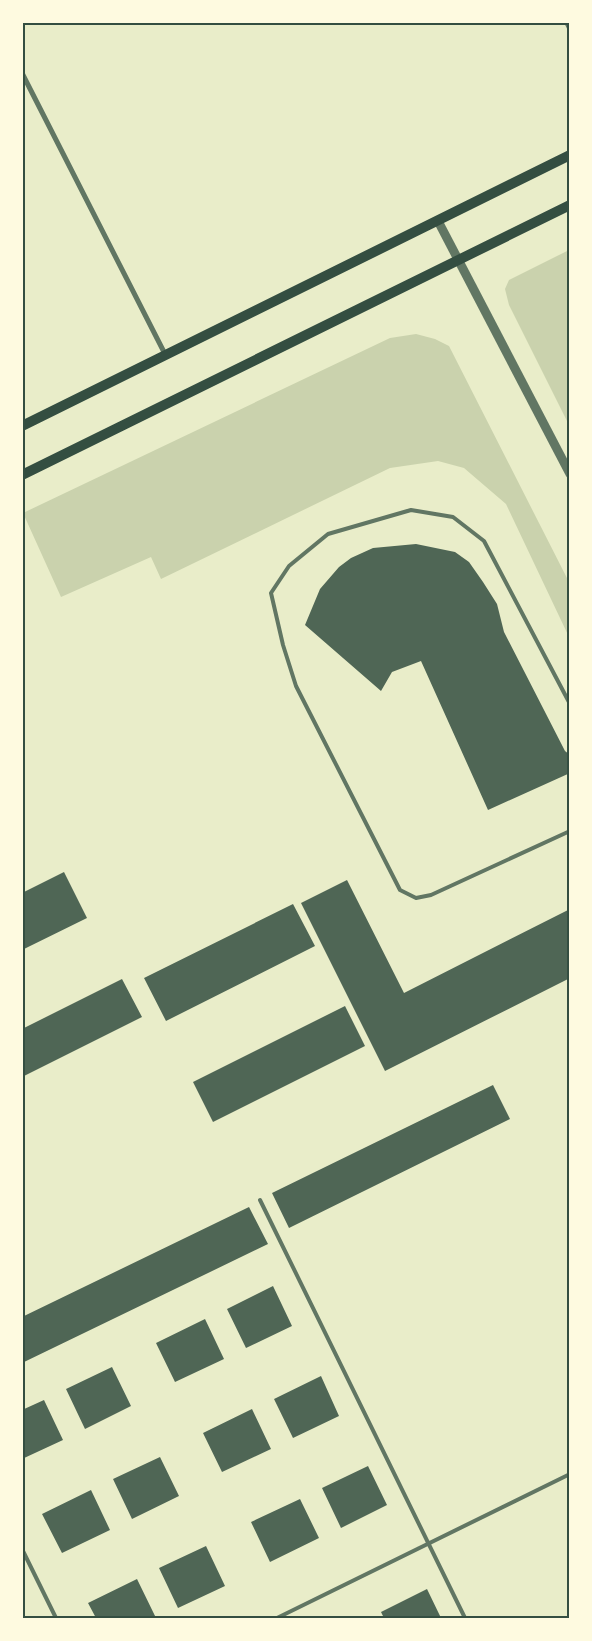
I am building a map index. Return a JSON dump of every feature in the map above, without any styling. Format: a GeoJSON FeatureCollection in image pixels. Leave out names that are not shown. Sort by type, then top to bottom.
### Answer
{"type":"FeatureCollection","features":[{"type":"Feature","properties":{"kind":"main road"},"geometry":{"type":"LineString","coordinates":[[22,426],[570,155]]}},
{"type":"Feature","properties":{"kind":"main road"},"geometry":{"type":"LineString","coordinates":[[22,475],[570,205]]}},
{"type":"Feature","properties":{"kind":"street"},"geometry":{"type":"LineString","coordinates":[[22,73],[166,356]]}},
{"type":"Feature","properties":{"kind":"street"},"geometry":{"type":"LineString","coordinates":[[438,221],[570,474]]}},
{"type":"Feature","properties":{"kind":"lane"},"geometry":{"type":"LineString","coordinates":[[566,22],[570,30]]}},
{"type":"Feature","properties":{"kind":"lane"},"geometry":{"type":"LineString","coordinates":[[570,704],[484,541],[453,518],[411,510],[328,534],[289,566],[271,593],[283,645],[296,686],[400,890],[416,898],[431,896],[570,831]]}},
{"type":"Feature","properties":{"kind":"lane"},"geometry":{"type":"LineString","coordinates":[[260,1200],[465,1618]]}},
{"type":"Feature","properties":{"kind":"lane"},"geometry":{"type":"LineString","coordinates":[[277,1618],[570,1474]]}},
{"type":"Feature","properties":{"kind":"lane"},"geometry":{"type":"LineString","coordinates":[[22,1550],[56,1618]]}},
{"type":"Feature","properties":{"kind":"green space"},"geometry":{"type":"Polygon","coordinates":[[[569,250],[569,425],[509,305],[505,289],[509,280],[569,250]]]}},
{"type":"Feature","properties":{"kind":"green space"},"geometry":{"type":"Polygon","coordinates":[[[416,334],[435,339],[449,346],[569,582],[569,637],[506,504],[464,468],[438,461],[390,468],[161,579],[151,557],[61,597],[23,513],[390,338],[416,334]]]}},
{"type":"Feature","properties":{"kind":"building"},"geometry":{"type":"Polygon","coordinates":[[[416,544],[455,552],[469,562],[483,582],[497,604],[504,632],[565,751],[570,755],[570,773],[488,810],[421,661],[392,672],[381,691],[305,625],[320,589],[339,567],[351,558],[373,548],[416,544]]]}},
{"type":"Feature","properties":{"kind":"building"},"geometry":{"type":"Polygon","coordinates":[[[64,872],[87,918],[22,950],[22,893],[64,872]]]}},
{"type":"Feature","properties":{"kind":"building"},"geometry":{"type":"Polygon","coordinates":[[[347,880],[404,993],[570,909],[570,978],[385,1071],[301,903],[347,880]]]}},
{"type":"Feature","properties":{"kind":"building"},"geometry":{"type":"Polygon","coordinates":[[[293,904],[315,946],[166,1021],[144,978],[293,904]]]}},
{"type":"Feature","properties":{"kind":"building"},"geometry":{"type":"Polygon","coordinates":[[[122,979],[142,1017],[22,1077],[22,1029],[122,979]]]}},
{"type":"Feature","properties":{"kind":"building"},"geometry":{"type":"Polygon","coordinates":[[[345,1006],[365,1046],[213,1122],[193,1082],[345,1006]]]}},
{"type":"Feature","properties":{"kind":"building"},"geometry":{"type":"Polygon","coordinates":[[[493,1085],[510,1119],[289,1228],[272,1193],[493,1085]]]}},
{"type":"Feature","properties":{"kind":"building"},"geometry":{"type":"Polygon","coordinates":[[[249,1207],[268,1244],[22,1363],[22,1317],[249,1207]]]}},
{"type":"Feature","properties":{"kind":"building"},"geometry":{"type":"Polygon","coordinates":[[[273,1286],[292,1326],[246,1348],[227,1309],[273,1286]]]}},
{"type":"Feature","properties":{"kind":"building"},"geometry":{"type":"Polygon","coordinates":[[[205,1319],[224,1359],[175,1382],[156,1343],[205,1319]]]}},
{"type":"Feature","properties":{"kind":"building"},"geometry":{"type":"Polygon","coordinates":[[[112,1367],[131,1406],[85,1429],[66,1389],[112,1367]]]}},
{"type":"Feature","properties":{"kind":"building"},"geometry":{"type":"Polygon","coordinates":[[[321,1376],[339,1416],[293,1438],[274,1399],[321,1376]]]}},
{"type":"Feature","properties":{"kind":"building"},"geometry":{"type":"Polygon","coordinates":[[[44,1400],[63,1440],[22,1459],[22,1410],[44,1400]]]}},
{"type":"Feature","properties":{"kind":"building"},"geometry":{"type":"Polygon","coordinates":[[[252,1409],[271,1449],[222,1472],[203,1433],[252,1409]]]}},
{"type":"Feature","properties":{"kind":"building"},"geometry":{"type":"Polygon","coordinates":[[[160,1457],[179,1496],[132,1519],[113,1479],[160,1457]]]}},
{"type":"Feature","properties":{"kind":"building"},"geometry":{"type":"Polygon","coordinates":[[[368,1466],[387,1505],[341,1528],[322,1488],[368,1466]]]}},
{"type":"Feature","properties":{"kind":"building"},"geometry":{"type":"Polygon","coordinates":[[[91,1490],[110,1530],[62,1553],[42,1514],[91,1490]]]}},
{"type":"Feature","properties":{"kind":"building"},"geometry":{"type":"Polygon","coordinates":[[[300,1499],[319,1538],[270,1562],[251,1522],[300,1499]]]}},
{"type":"Feature","properties":{"kind":"building"},"geometry":{"type":"Polygon","coordinates":[[[206,1546],[225,1586],[178,1608],[159,1568],[206,1546]]]}},
{"type":"Feature","properties":{"kind":"building"},"geometry":{"type":"Polygon","coordinates":[[[137,1579],[156,1618],[96,1618],[88,1603],[137,1579]]]}},
{"type":"Feature","properties":{"kind":"building"},"geometry":{"type":"Polygon","coordinates":[[[427,1589],[441,1618],[384,1618],[381,1612],[427,1589]]]}}]}
